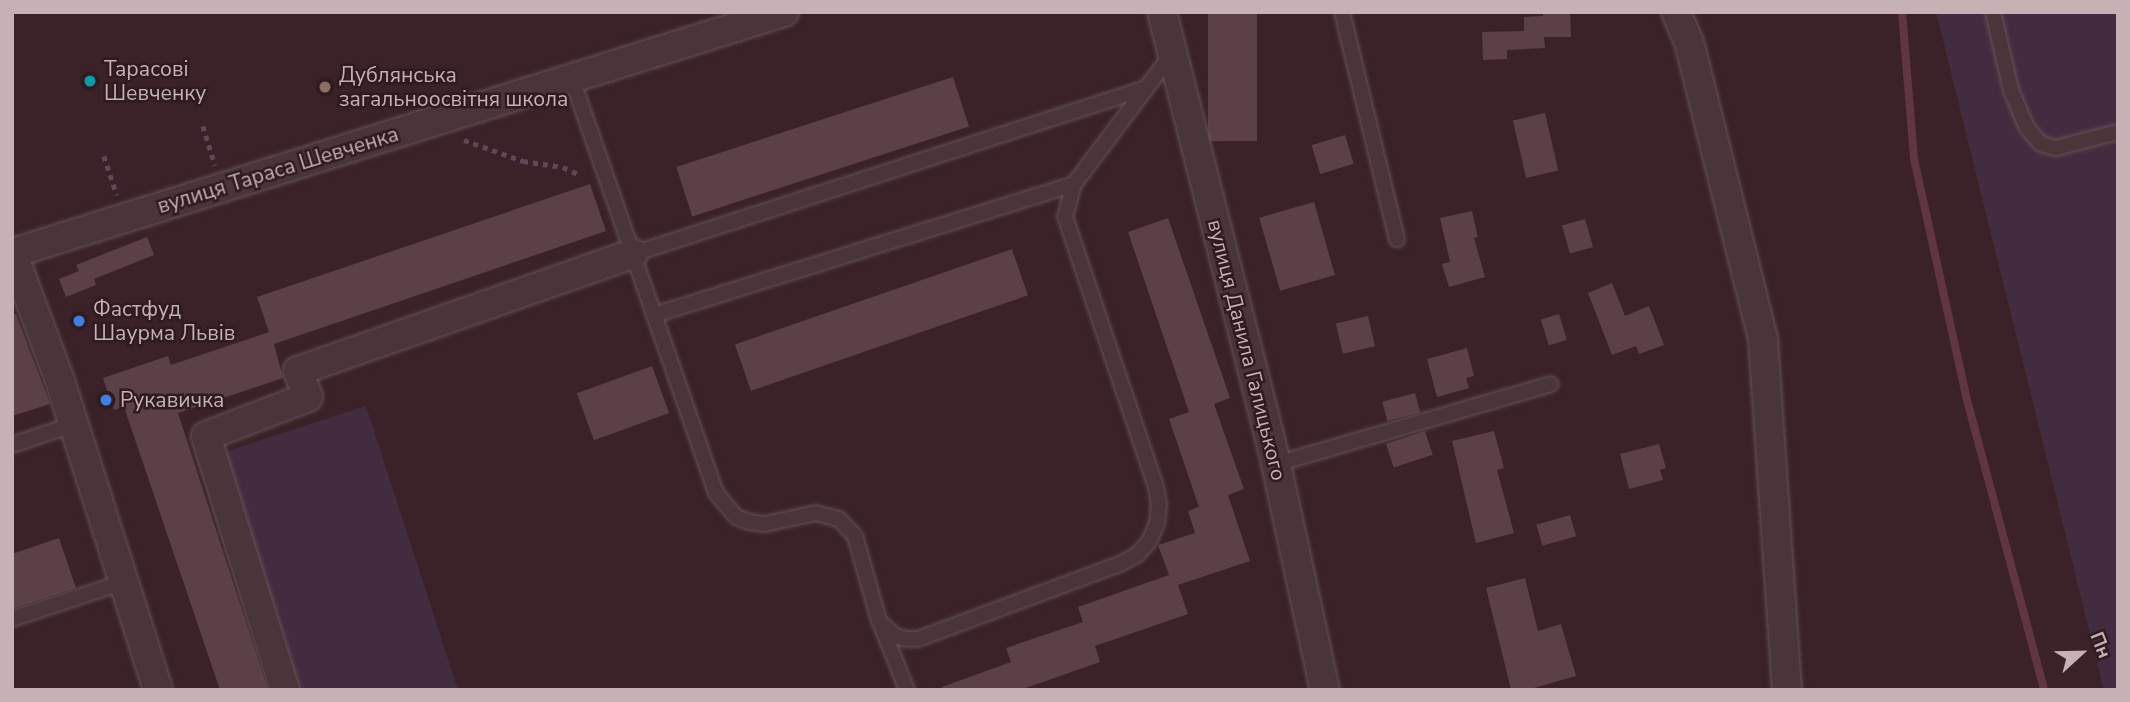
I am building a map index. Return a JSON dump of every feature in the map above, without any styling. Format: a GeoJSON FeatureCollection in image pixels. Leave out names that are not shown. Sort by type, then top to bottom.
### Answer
{"type":"FeatureCollection","features":[{"type":"Feature","properties":{"kind":"street","name":"вулиця Тараса Шевченка"},"geometry":{"type":"LineString","coordinates":[[158,690],[74,424],[13,252],[784,12]]}},
{"type":"Feature","properties":{"kind":"street","name":"вулиця Данила Галицького"},"geometry":{"type":"LineString","coordinates":[[1162,12],[1276,464],[1325,690]]}},
{"type":"Feature","properties":{"kind":"street"},"geometry":{"type":"LineString","coordinates":[[1676,12],[1689,42],[1763,339],[1787,690]]}},
{"type":"Feature","properties":{"kind":"street"},"geometry":{"type":"LineString","coordinates":[[285,690],[206,436],[308,397],[298,372],[633,254]]}},
{"type":"Feature","properties":{"kind":"lane"},"geometry":{"type":"LineString","coordinates":[[1342,12],[1397,239]]}},
{"type":"Feature","properties":{"kind":"lane"},"geometry":{"type":"LineString","coordinates":[[1993,12],[2011,90],[2027,128],[2041,144],[2056,148],[2118,132]]}},
{"type":"Feature","properties":{"kind":"lane"},"geometry":{"type":"LineString","coordinates":[[879,621],[895,636],[918,639],[1122,563],[1138,554],[1150,540],[1157,523],[1159,505],[1156,487],[1065,217],[1074,184],[1172,54]]}},
{"type":"Feature","properties":{"kind":"lane"},"geometry":{"type":"LineString","coordinates":[[572,79],[716,493],[724,506],[736,517],[750,522],[765,524],[816,513],[839,519],[855,536],[879,621],[907,690]]}},
{"type":"Feature","properties":{"kind":"lane"},"geometry":{"type":"LineString","coordinates":[[633,254],[1146,88]]}},
{"type":"Feature","properties":{"kind":"lane"},"geometry":{"type":"LineString","coordinates":[[654,315],[1074,184]]}},
{"type":"Feature","properties":{"kind":"lane"},"geometry":{"type":"LineString","coordinates":[[1276,464],[1551,384]]}},
{"type":"Feature","properties":{"kind":"lane"},"geometry":{"type":"LineString","coordinates":[[12,445],[74,424]]}},
{"type":"Feature","properties":{"kind":"lane"},"geometry":{"type":"LineString","coordinates":[[12,619],[124,582]]}},
{"type":"Feature","properties":{"kind":"path"},"geometry":{"type":"LineString","coordinates":[[203,126],[216,168]]}},
{"type":"Feature","properties":{"kind":"path"},"geometry":{"type":"LineString","coordinates":[[462,139],[523,161],[563,167],[580,175]]}},
{"type":"Feature","properties":{"kind":"path"},"geometry":{"type":"LineString","coordinates":[[104,156],[124,218]]}},
{"type":"Feature","properties":{"kind":"shaded area"},"geometry":{"type":"Polygon","coordinates":[[[1936,12],[2118,12],[2118,690],[2104,690],[1936,12]]]}},
{"type":"Feature","properties":{"kind":"shaded area"},"geometry":{"type":"Polygon","coordinates":[[[366,406],[458,690],[292,690],[215,455],[366,406]]]}},
{"type":"Feature","properties":{"kind":"building"},"geometry":{"type":"Polygon","coordinates":[[[1208,12],[1257,12],[1257,141],[1208,141],[1208,12]]]}},
{"type":"Feature","properties":{"kind":"building"},"geometry":{"type":"Polygon","coordinates":[[[1543,12],[1570,12],[1571,37],[1544,37],[1545,48],[1507,50],[1507,59],[1483,60],[1482,32],[1524,31],[1524,17],[1543,16],[1543,12]]]}},
{"type":"Feature","properties":{"kind":"building"},"geometry":{"type":"Polygon","coordinates":[[[953,77],[969,126],[692,216],[676,167],[953,77]]]}},
{"type":"Feature","properties":{"kind":"building"},"geometry":{"type":"Polygon","coordinates":[[[1545,113],[1558,170],[1526,178],[1513,120],[1545,113]]]}},
{"type":"Feature","properties":{"kind":"building"},"geometry":{"type":"Polygon","coordinates":[[[1345,135],[1354,164],[1320,174],[1312,145],[1345,135]]]}},
{"type":"Feature","properties":{"kind":"building"},"geometry":{"type":"Polygon","coordinates":[[[590,184],[606,231],[274,344],[283,378],[178,413],[268,690],[220,690],[124,407],[114,410],[103,378],[168,356],[171,365],[269,332],[257,297],[590,184]]]}},
{"type":"Feature","properties":{"kind":"building"},"geometry":{"type":"Polygon","coordinates":[[[1314,202],[1335,275],[1280,291],[1259,218],[1314,202]]]}},
{"type":"Feature","properties":{"kind":"building"},"geometry":{"type":"Polygon","coordinates":[[[1472,211],[1478,237],[1474,238],[1485,277],[1449,287],[1442,264],[1450,262],[1440,218],[1472,211]]]}},
{"type":"Feature","properties":{"kind":"building"},"geometry":{"type":"Polygon","coordinates":[[[1168,218],[1230,398],[1214,404],[1244,489],[1228,495],[1250,561],[1178,585],[1188,614],[1095,646],[1100,662],[1020,690],[942,690],[942,687],[1011,662],[1006,648],[1083,622],[1078,607],[1169,575],[1158,545],[1195,533],[1188,511],[1199,507],[1169,419],[1189,412],[1128,232],[1168,218]]]}},
{"type":"Feature","properties":{"kind":"building"},"geometry":{"type":"Polygon","coordinates":[[[1585,219],[1593,247],[1570,253],[1562,226],[1585,219]]]}},
{"type":"Feature","properties":{"kind":"building"},"geometry":{"type":"Polygon","coordinates":[[[147,237],[154,255],[94,279],[96,285],[66,297],[59,279],[79,271],[76,265],[147,237]]]}},
{"type":"Feature","properties":{"kind":"building"},"geometry":{"type":"Polygon","coordinates":[[[1012,249],[1028,295],[751,391],[735,344],[1012,249]]]}},
{"type":"Feature","properties":{"kind":"building"},"geometry":{"type":"Polygon","coordinates":[[[1612,283],[1625,316],[1649,306],[1664,345],[1639,354],[1636,346],[1612,355],[1588,293],[1612,283]]]}},
{"type":"Feature","properties":{"kind":"building"},"geometry":{"type":"Polygon","coordinates":[[[12,314],[16,314],[50,404],[12,416],[12,314]]]}},
{"type":"Feature","properties":{"kind":"building"},"geometry":{"type":"Polygon","coordinates":[[[1559,314],[1567,340],[1549,345],[1541,320],[1559,314]]]}},
{"type":"Feature","properties":{"kind":"building"},"geometry":{"type":"Polygon","coordinates":[[[1368,316],[1375,346],[1343,354],[1336,323],[1368,316]]]}},
{"type":"Feature","properties":{"kind":"building"},"geometry":{"type":"Polygon","coordinates":[[[1467,348],[1474,376],[1466,378],[1469,388],[1437,397],[1427,359],[1467,348]]]}},
{"type":"Feature","properties":{"kind":"building"},"geometry":{"type":"Polygon","coordinates":[[[652,366],[669,413],[594,440],[577,393],[652,366]]]}},
{"type":"Feature","properties":{"kind":"building"},"geometry":{"type":"Polygon","coordinates":[[[1415,393],[1420,412],[1387,421],[1382,402],[1415,393]]]}},
{"type":"Feature","properties":{"kind":"building"},"geometry":{"type":"Polygon","coordinates":[[[1425,431],[1433,455],[1394,467],[1386,444],[1425,431]]]}},
{"type":"Feature","properties":{"kind":"building"},"geometry":{"type":"Polygon","coordinates":[[[1494,431],[1504,468],[1497,470],[1514,533],[1476,543],[1452,441],[1494,431]]]}},
{"type":"Feature","properties":{"kind":"building"},"geometry":{"type":"Polygon","coordinates":[[[1659,444],[1666,468],[1660,470],[1663,480],[1629,489],[1620,454],[1659,444]]]}},
{"type":"Feature","properties":{"kind":"building"},"geometry":{"type":"Polygon","coordinates":[[[1570,515],[1576,536],[1542,546],[1536,525],[1570,515]]]}},
{"type":"Feature","properties":{"kind":"building"},"geometry":{"type":"Polygon","coordinates":[[[59,538],[76,588],[12,609],[12,554],[59,538]]]}},
{"type":"Feature","properties":{"kind":"building"},"geometry":{"type":"Polygon","coordinates":[[[1525,578],[1538,631],[1561,624],[1576,676],[1527,690],[1511,690],[1486,588],[1525,578]]]}},
{"type":"Feature","properties":{"kind":"waterway"},"geometry":{"type":"LineString","coordinates":[[1902,12],[1914,159],[1966,396],[2044,690]]}},
{"type":"Feature","properties":{"kind":"place","name":"Тарасові Шевченку"},"geometry":{"type":"Point","coordinates":[90,81]}},
{"type":"Feature","properties":{"kind":"place","name":"Дублянська загальноосвітня школа"},"geometry":{"type":"Point","coordinates":[325,87]}},
{"type":"Feature","properties":{"kind":"place","name":"Фастфуд Шаурма Львів"},"geometry":{"type":"Point","coordinates":[79,321]}},
{"type":"Feature","properties":{"kind":"place","name":"Рукавичка"},"geometry":{"type":"Point","coordinates":[106,400]}}]}
